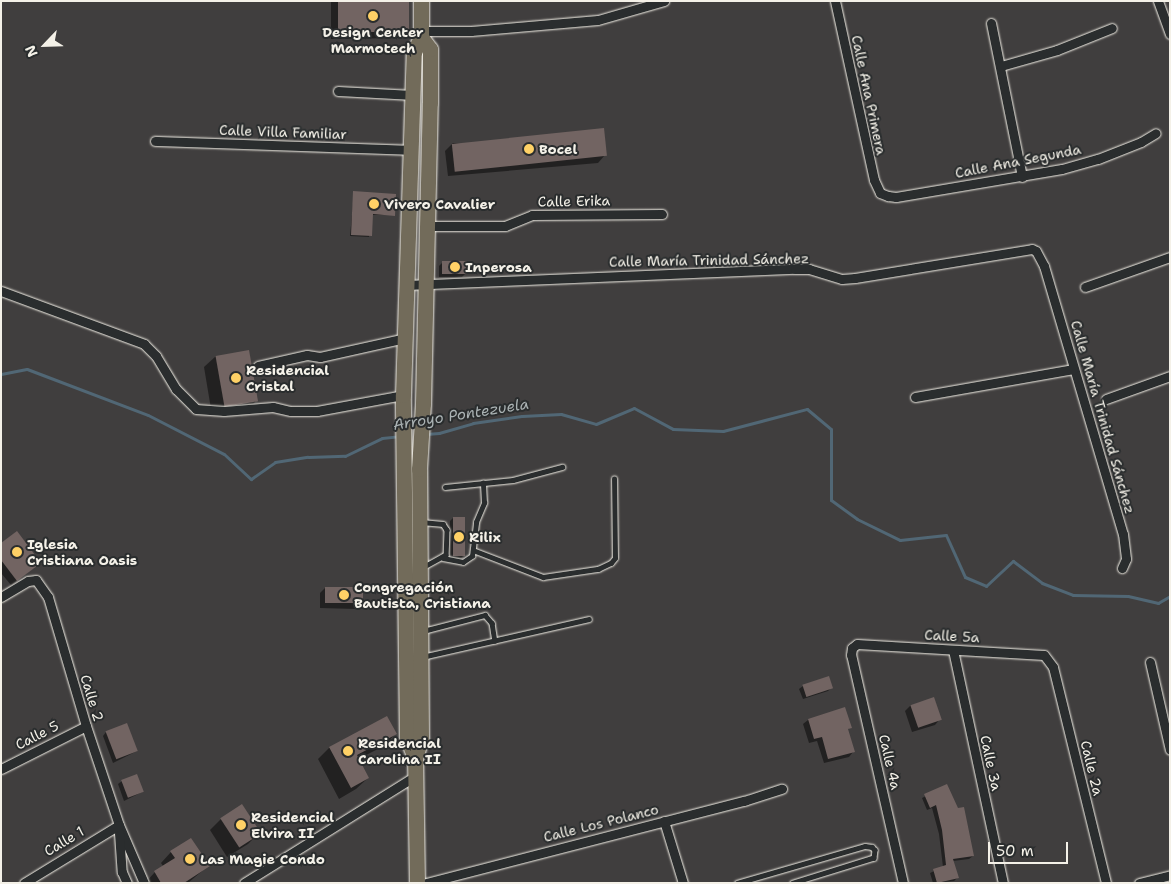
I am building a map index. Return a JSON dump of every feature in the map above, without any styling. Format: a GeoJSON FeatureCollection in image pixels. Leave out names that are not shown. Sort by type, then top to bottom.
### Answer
{"type":"FeatureCollection","features":[{"type":"Feature","properties":{"kind":"main road"},"geometry":{"type":"LineString","coordinates":[[415,758],[407,736],[403,470],[410,150],[414,52],[421,34],[421,1]]}},
{"type":"Feature","properties":{"kind":"main road"},"geometry":{"type":"LineString","coordinates":[[417,883],[415,758],[421,738],[419,469],[423,403],[428,226],[430,49],[421,34]]}},
{"type":"Feature","properties":{"kind":"street"},"geometry":{"type":"LineString","coordinates":[[421,34],[471,32],[598,20],[664,1]]}},
{"type":"Feature","properties":{"kind":"street","name":"Calle Ana Primera"},"geometry":{"type":"LineString","coordinates":[[835,1],[874,180],[880,192]]}},
{"type":"Feature","properties":{"kind":"street"},"geometry":{"type":"LineString","coordinates":[[1158,1],[1170,34]]}},
{"type":"Feature","properties":{"kind":"street"},"geometry":{"type":"LineString","coordinates":[[991,23],[1022,177]]}},
{"type":"Feature","properties":{"kind":"street"},"geometry":{"type":"LineString","coordinates":[[1001,66],[1057,50],[1112,28]]}},
{"type":"Feature","properties":{"kind":"street"},"geometry":{"type":"LineString","coordinates":[[338,91],[413,95]]}},
{"type":"Feature","properties":{"kind":"street","name":"Calle Ana Segunda"},"geometry":{"type":"LineString","coordinates":[[880,192],[896,197],[1022,177],[1098,159],[1141,142],[1156,133]]}},
{"type":"Feature","properties":{"kind":"street","name":"Calle Villa Familiar"},"geometry":{"type":"LineString","coordinates":[[156,141],[410,150]]}},
{"type":"Feature","properties":{"kind":"street","name":"Calle Erika"},"geometry":{"type":"LineString","coordinates":[[428,226],[505,226],[532,215],[662,214]]}},
{"type":"Feature","properties":{"kind":"street","name":"Calle María Trinidad Sánchez"},"geometry":{"type":"LineString","coordinates":[[406,285],[795,269],[809,269],[842,279],[1032,249],[1036,251],[1044,266],[1123,534],[1126,559],[1122,568]]}},
{"type":"Feature","properties":{"kind":"street"},"geometry":{"type":"LineString","coordinates":[[1085,287],[1170,256]]}},
{"type":"Feature","properties":{"kind":"street"},"geometry":{"type":"LineString","coordinates":[[1,291],[144,344],[156,356],[176,389],[196,409],[224,411],[273,407],[291,412],[317,411],[404,399]]}},
{"type":"Feature","properties":{"kind":"street"},"geometry":{"type":"LineString","coordinates":[[258,366],[307,355],[320,357],[405,338]]}},
{"type":"Feature","properties":{"kind":"street"},"geometry":{"type":"LineString","coordinates":[[915,397],[1074,369]]}},
{"type":"Feature","properties":{"kind":"street"},"geometry":{"type":"LineString","coordinates":[[1106,399],[1170,376]]}},
{"type":"Feature","properties":{"kind":"street","name":"Calle 2"},"geometry":{"type":"LineString","coordinates":[[1,597],[28,580],[36,580],[48,597],[86,726],[118,825],[144,883]]}},
{"type":"Feature","properties":{"kind":"street","name":"Calle 5a"},"geometry":{"type":"LineString","coordinates":[[852,648],[857,644],[1044,655],[1050,660]]}},
{"type":"Feature","properties":{"kind":"street","name":"Calle 4a"},"geometry":{"type":"LineString","coordinates":[[852,648],[851,655],[903,883]]}},
{"type":"Feature","properties":{"kind":"street","name":"Calle 3a"},"geometry":{"type":"LineString","coordinates":[[953,650],[1003,883]]}},
{"type":"Feature","properties":{"kind":"street","name":"Calle 2a"},"geometry":{"type":"LineString","coordinates":[[1050,660],[1106,883]]}},
{"type":"Feature","properties":{"kind":"street"},"geometry":{"type":"LineString","coordinates":[[1150,662],[1170,750]]}},
{"type":"Feature","properties":{"kind":"street","name":"Calle 5"},"geometry":{"type":"LineString","coordinates":[[1,769],[86,726]]}},
{"type":"Feature","properties":{"kind":"street"},"geometry":{"type":"LineString","coordinates":[[244,883],[415,776]]}},
{"type":"Feature","properties":{"kind":"street","name":"Calle Los Polanco"},"geometry":{"type":"LineString","coordinates":[[426,883],[744,801],[782,789]]}},
{"type":"Feature","properties":{"kind":"street"},"geometry":{"type":"LineString","coordinates":[[664,821],[683,883]]}},
{"type":"Feature","properties":{"kind":"street","name":"Calle 2"},"geometry":{"type":"LineString","coordinates":[[118,825],[122,872],[127,883]]}},
{"type":"Feature","properties":{"kind":"street","name":"Calle 1"},"geometry":{"type":"LineString","coordinates":[[24,883],[118,825]]}},
{"type":"Feature","properties":{"kind":"street"},"geometry":{"type":"LineString","coordinates":[[1140,883],[1170,875]]}},
{"type":"Feature","properties":{"kind":"lane"},"geometry":{"type":"LineString","coordinates":[[445,487],[513,480],[562,467]]}},
{"type":"Feature","properties":{"kind":"lane"},"geometry":{"type":"LineString","coordinates":[[473,550],[542,577],[598,569],[611,563],[615,558],[614,479]]}},
{"type":"Feature","properties":{"kind":"lane"},"geometry":{"type":"LineString","coordinates":[[443,558],[463,562],[472,556],[476,522],[484,503],[483,483]]}},
{"type":"Feature","properties":{"kind":"lane"},"geometry":{"type":"LineString","coordinates":[[420,522],[440,524],[446,528],[447,551],[443,558],[420,569]]}},
{"type":"Feature","properties":{"kind":"lane"},"geometry":{"type":"LineString","coordinates":[[421,632],[485,615],[492,623],[495,641]]}},
{"type":"Feature","properties":{"kind":"lane"},"geometry":{"type":"LineString","coordinates":[[420,658],[589,619]]}},
{"type":"Feature","properties":{"kind":"lane"},"geometry":{"type":"LineString","coordinates":[[737,883],[865,846],[872,846],[875,850],[874,858],[793,883]]}},
{"type":"Feature","properties":{"kind":"building","name":"Design Center Marmotech"},"geometry":{"type":"Polygon","coordinates":[[[338,1],[409,1],[409,32],[338,32],[338,1]]]}},
{"type":"Feature","properties":{"kind":"building","name":"Bocel"},"geometry":{"type":"Polygon","coordinates":[[[604,128],[607,156],[455,172],[452,144],[604,128]]]}},
{"type":"Feature","properties":{"kind":"building","name":"Vivero Cavalier"},"geometry":{"type":"Polygon","coordinates":[[[353,191],[396,194],[395,216],[373,214],[372,236],[351,235],[353,191]]]}},
{"type":"Feature","properties":{"kind":"building","name":"Inperosa"},"geometry":{"type":"Polygon","coordinates":[[[442,261],[467,261],[467,274],[442,274],[442,261]]]}},
{"type":"Feature","properties":{"kind":"building","name":"Residencial Cristal"},"geometry":{"type":"Polygon","coordinates":[[[249,350],[258,401],[225,407],[216,356],[249,350]]]}},
{"type":"Feature","properties":{"kind":"building","name":"Rilix"},"geometry":{"type":"Polygon","coordinates":[[[453,517],[465,517],[465,556],[453,556],[453,517]]]}},
{"type":"Feature","properties":{"kind":"building","name":"Iglesia Cristiana Oasis"},"geometry":{"type":"Polygon","coordinates":[[[17,531],[41,563],[17,581],[1,560],[1,543],[17,531]]]}},
{"type":"Feature","properties":{"kind":"building","name":"Congregación Bautista, Cristiana"},"geometry":{"type":"Polygon","coordinates":[[[325,587],[363,587],[363,603],[325,603],[325,587]]]}},
{"type":"Feature","properties":{"kind":"building"},"geometry":{"type":"Polygon","coordinates":[[[829,676],[833,688],[806,697],[802,685],[829,676]]]}},
{"type":"Feature","properties":{"kind":"building"},"geometry":{"type":"Polygon","coordinates":[[[934,697],[942,720],[918,728],[910,705],[934,697]]]}},
{"type":"Feature","properties":{"kind":"building"},"geometry":{"type":"Polygon","coordinates":[[[845,707],[852,728],[848,729],[855,752],[828,759],[822,737],[814,739],[808,719],[845,707]]]}},
{"type":"Feature","properties":{"kind":"building","name":"Residencial Carolina II"},"geometry":{"type":"Polygon","coordinates":[[[387,716],[397,734],[357,755],[369,778],[351,788],[329,747],[387,716]]]}},
{"type":"Feature","properties":{"kind":"building"},"geometry":{"type":"Polygon","coordinates":[[[127,723],[138,751],[116,759],[106,731],[127,723]]]}},
{"type":"Feature","properties":{"kind":"building"},"geometry":{"type":"Polygon","coordinates":[[[137,774],[144,792],[128,798],[121,780],[137,774]]]}},
{"type":"Feature","properties":{"kind":"building"},"geometry":{"type":"Polygon","coordinates":[[[947,784],[958,808],[964,807],[974,856],[953,859],[959,878],[937,883],[933,869],[946,865],[942,830],[936,805],[930,808],[924,794],[947,784]]]}},
{"type":"Feature","properties":{"kind":"building","name":"Residencial Elvira II"},"geometry":{"type":"Polygon","coordinates":[[[242,804],[261,833],[239,848],[220,818],[242,804]]]}},
{"type":"Feature","properties":{"kind":"building","name":"Las Magie Condo"},"geometry":{"type":"Polygon","coordinates":[[[191,838],[210,866],[184,883],[161,883],[154,871],[175,858],[170,851],[191,838]]]}},
{"type":"Feature","properties":{"kind":"waterway","name":"Arroyo Pontezuela"},"geometry":{"type":"LineString","coordinates":[[1,374],[27,369],[148,415],[224,454],[251,479],[275,462],[308,457],[345,456],[382,438],[400,436]]}},
{"type":"Feature","properties":{"kind":"waterway","name":"Arroyo Pontezuela"},"geometry":{"type":"LineString","coordinates":[[426,434],[439,433],[473,423],[522,416],[561,414],[596,424],[634,408],[673,429],[723,431],[807,409],[831,429],[831,500],[857,519],[900,540],[946,535],[965,577],[986,586],[1013,561],[1042,583],[1073,595],[1128,596],[1158,603],[1170,596]]}},
{"type":"Feature","properties":{"kind":"place","name":"Design Center Marmotech"},"geometry":{"type":"Point","coordinates":[373,16]}},
{"type":"Feature","properties":{"kind":"place","name":"Bocel"},"geometry":{"type":"Point","coordinates":[529,149]}},
{"type":"Feature","properties":{"kind":"place","name":"Vivero Cavalier"},"geometry":{"type":"Point","coordinates":[374,204]}},
{"type":"Feature","properties":{"kind":"place","name":"Inperosa"},"geometry":{"type":"Point","coordinates":[455,267]}},
{"type":"Feature","properties":{"kind":"place","name":"Residencial Cristal"},"geometry":{"type":"Point","coordinates":[236,378]}},
{"type":"Feature","properties":{"kind":"place","name":"Rilix"},"geometry":{"type":"Point","coordinates":[459,537]}},
{"type":"Feature","properties":{"kind":"place","name":"Iglesia Cristiana Oasis"},"geometry":{"type":"Point","coordinates":[17,552]}},
{"type":"Feature","properties":{"kind":"place","name":"Congregación Bautista, Cristiana"},"geometry":{"type":"Point","coordinates":[344,595]}},
{"type":"Feature","properties":{"kind":"place","name":"Residencial Carolina II"},"geometry":{"type":"Point","coordinates":[348,751]}},
{"type":"Feature","properties":{"kind":"place","name":"Residencial Elvira II"},"geometry":{"type":"Point","coordinates":[241,825]}},
{"type":"Feature","properties":{"kind":"place","name":"Las Magie Condo"},"geometry":{"type":"Point","coordinates":[190,859]}}]}
